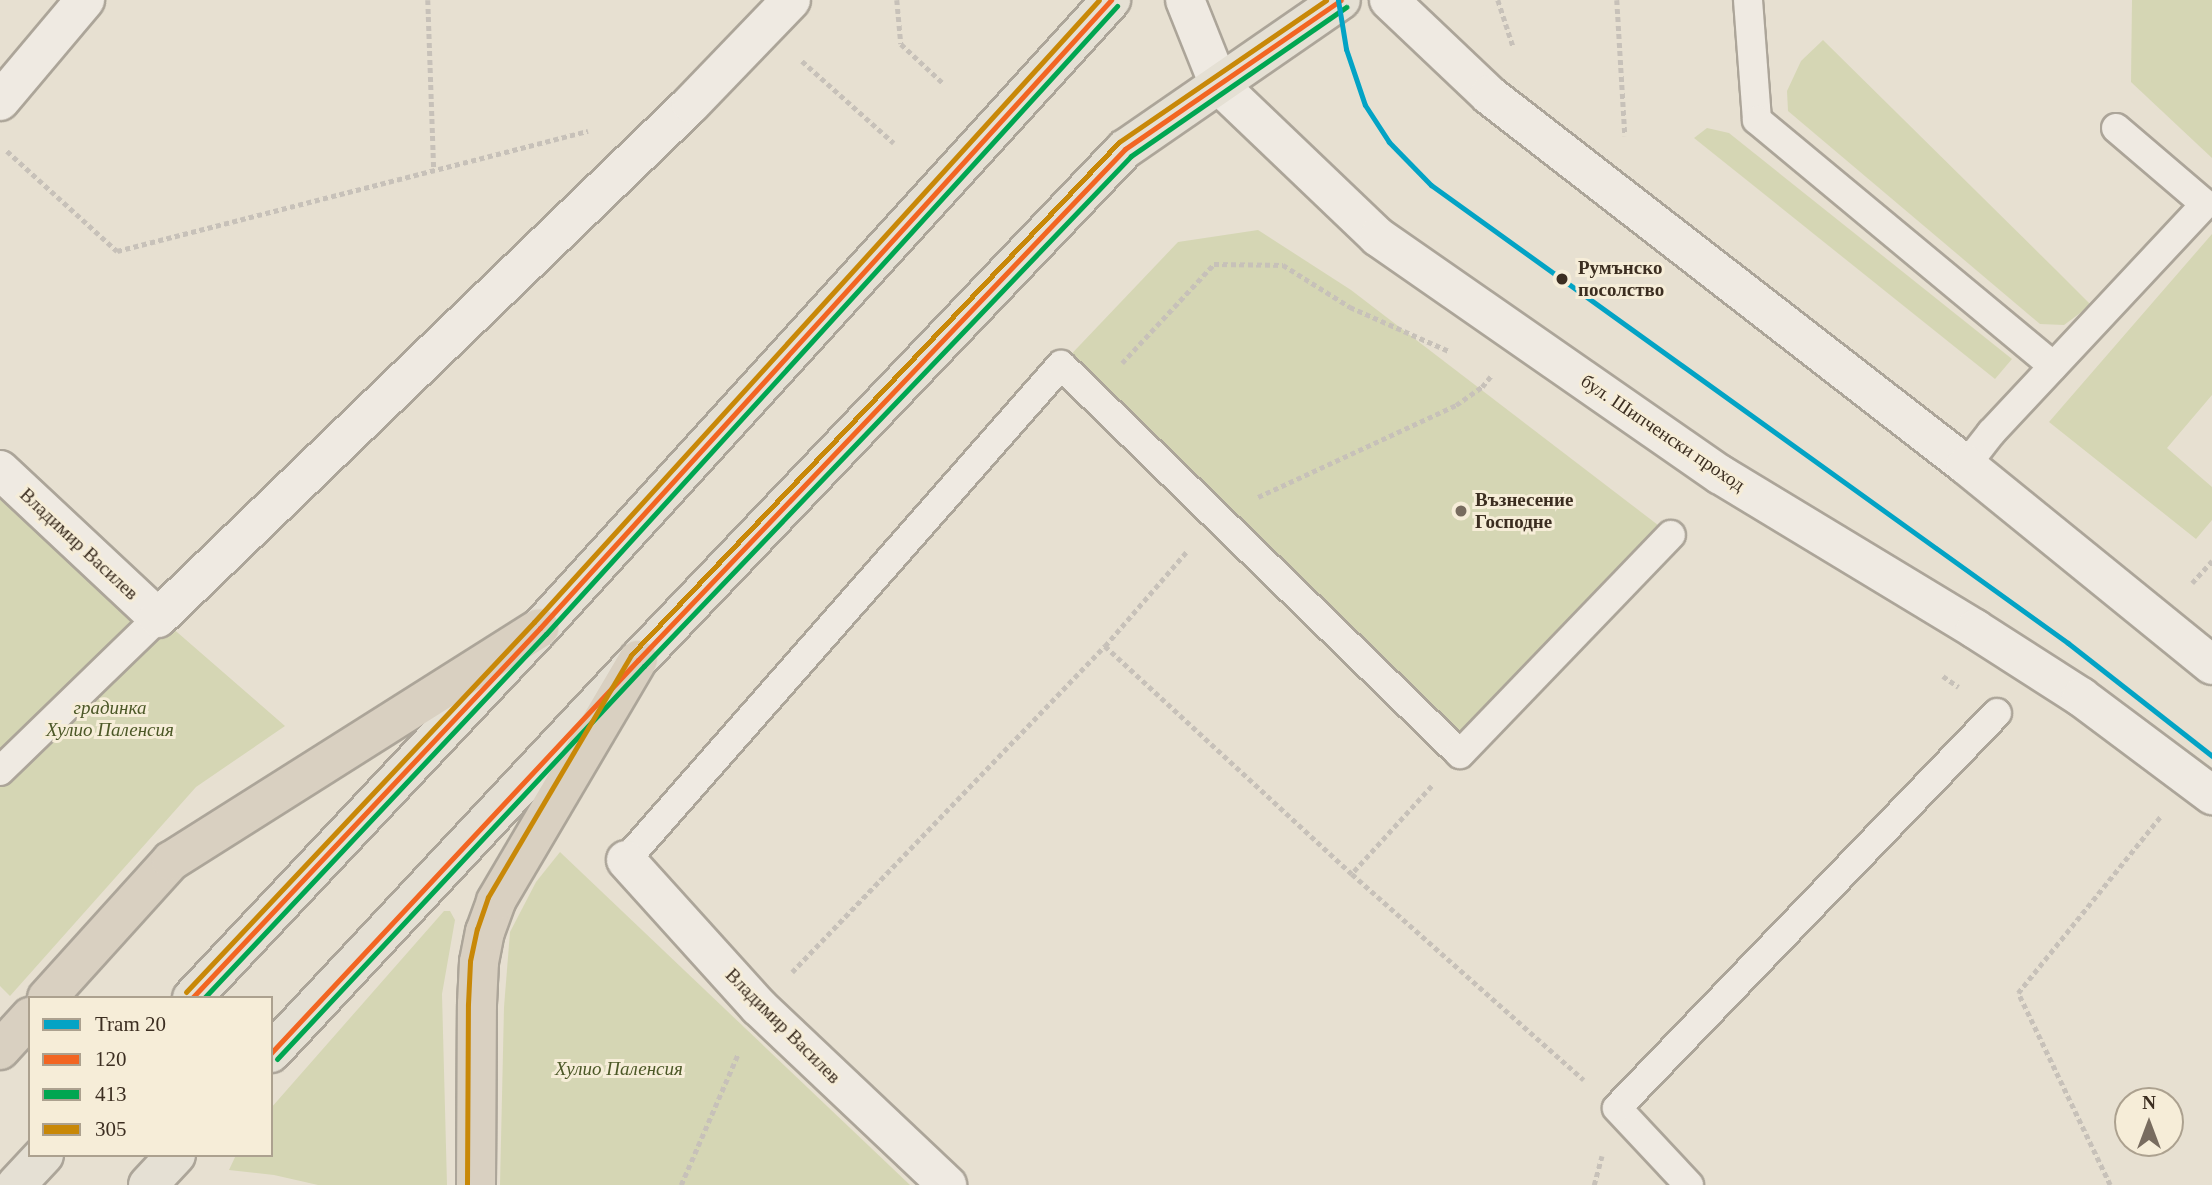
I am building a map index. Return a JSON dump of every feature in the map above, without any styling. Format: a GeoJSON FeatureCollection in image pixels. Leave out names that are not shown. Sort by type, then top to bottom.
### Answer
{"type":"FeatureCollection","features":[{"type":"Feature","properties":{"kind":"highway"},"geometry":{"type":"LineString","coordinates":[[49,996],[171,861],[540,628]]}},
{"type":"Feature","properties":{"kind":"highway"},"geometry":{"type":"LineString","coordinates":[[476,1185],[477,1004],[479,962],[485,932],[496,901],[638,660]]}},
{"type":"Feature","properties":{"kind":"highway"},"geometry":{"type":"LineString","coordinates":[[0,1050],[28,1019]]}},
{"type":"Feature","properties":{"kind":"main road"},"geometry":{"type":"LineString","coordinates":[[0,101],[85,0]]}},
{"type":"Feature","properties":{"kind":"main road"},"geometry":{"type":"LineString","coordinates":[[194,996],[540,628],[1111,0]]}},
{"type":"Feature","properties":{"kind":"main road","name":"бул. Шипченски проход"},"geometry":{"type":"LineString","coordinates":[[1185,0],[1219,85],[1378,237],[1721,475],[1975,629],[2081,697],[2212,795]]}},
{"type":"Feature","properties":{"kind":"main road"},"geometry":{"type":"LineString","coordinates":[[273,1051],[638,660],[1125,149],[1341,0]]}},
{"type":"Feature","properties":{"kind":"main road"},"geometry":{"type":"LineString","coordinates":[[1389,0],[1489,95],[1966,465],[2212,666]]}},
{"type":"Feature","properties":{"kind":"main road"},"geometry":{"type":"LineString","coordinates":[[158,618],[691,104],[778,14]]}},
{"type":"Feature","properties":{"kind":"main road","name":"Владимир Василев"},"geometry":{"type":"LineString","coordinates":[[0,470],[158,618]]}},
{"type":"Feature","properties":{"kind":"main road","name":"Владимир Василев"},"geometry":{"type":"LineString","coordinates":[[626,860],[759,1007],[947,1185]]}},
{"type":"Feature","properties":{"kind":"main road"},"geometry":{"type":"LineString","coordinates":[[16,1185],[42,1157]]}},
{"type":"Feature","properties":{"kind":"main road"},"geometry":{"type":"LineString","coordinates":[[148,1185],[174,1157]]}},
{"type":"Feature","properties":{"kind":"lane"},"geometry":{"type":"LineString","coordinates":[[1748,0],[1757,120],[2053,366]]}},
{"type":"Feature","properties":{"kind":"lane"},"geometry":{"type":"LineString","coordinates":[[1966,465],[2053,366],[2205,204],[2116,128]]}},
{"type":"Feature","properties":{"kind":"lane"},"geometry":{"type":"LineString","coordinates":[[626,860],[1061,365],[1460,754],[1671,535]]}},
{"type":"Feature","properties":{"kind":"lane"},"geometry":{"type":"LineString","coordinates":[[0,771],[158,618]]}},
{"type":"Feature","properties":{"kind":"lane"},"geometry":{"type":"LineString","coordinates":[[1689,1185],[1616,1108],[1997,713]]}},
{"type":"Feature","properties":{"kind":"path"},"geometry":{"type":"LineString","coordinates":[[428,0],[434,170]]}},
{"type":"Feature","properties":{"kind":"path"},"geometry":{"type":"LineString","coordinates":[[897,0],[901,44],[943,83]]}},
{"type":"Feature","properties":{"kind":"path"},"geometry":{"type":"LineString","coordinates":[[1498,0],[1514,48]]}},
{"type":"Feature","properties":{"kind":"path"},"geometry":{"type":"LineString","coordinates":[[1617,0],[1626,141]]}},
{"type":"Feature","properties":{"kind":"path"},"geometry":{"type":"LineString","coordinates":[[778,14],[894,143]]}},
{"type":"Feature","properties":{"kind":"path"},"geometry":{"type":"LineString","coordinates":[[0,144],[117,251],[596,128]]}},
{"type":"Feature","properties":{"kind":"path"},"geometry":{"type":"LineString","coordinates":[[1092,395],[1214,264],[1283,265],[1350,307],[1459,355]]}},
{"type":"Feature","properties":{"kind":"path"},"geometry":{"type":"LineString","coordinates":[[681,1185],[759,1007],[1105,646],[1216,517],[1456,405],[1482,387],[1496,371],[1483,366]]}},
{"type":"Feature","properties":{"kind":"path"},"geometry":{"type":"LineString","coordinates":[[2186,589],[2212,561]]}},
{"type":"Feature","properties":{"kind":"path"},"geometry":{"type":"LineString","coordinates":[[1105,646],[1352,874],[1616,1108]]}},
{"type":"Feature","properties":{"kind":"path"},"geometry":{"type":"LineString","coordinates":[[1352,874],[1460,754]]}},
{"type":"Feature","properties":{"kind":"path"},"geometry":{"type":"LineString","coordinates":[[2110,1185],[2018,993],[2155,824]]}},
{"type":"Feature","properties":{"kind":"green space"},"geometry":{"type":"Polygon","coordinates":[[[2132,0],[2212,0],[2212,158],[2131,82],[2132,0]]]}},
{"type":"Feature","properties":{"kind":"green space"},"geometry":{"type":"Polygon","coordinates":[[[1823,40],[2091,305],[2064,325],[2040,324],[1788,111],[1787,91],[1801,61],[1823,40]]]}},
{"type":"Feature","properties":{"kind":"green space"},"geometry":{"type":"Polygon","coordinates":[[[1707,128],[1729,133],[2012,359],[1995,379],[1694,138],[1707,128]]]}},
{"type":"Feature","properties":{"kind":"green space"},"geometry":{"type":"Polygon","coordinates":[[[1258,230],[1351,290],[1671,535],[1460,754],[1061,365],[1178,242],[1258,230]]]}},
{"type":"Feature","properties":{"kind":"green space"},"geometry":{"type":"Polygon","coordinates":[[[2212,234],[2212,395],[2167,448],[2212,487],[2212,520],[2196,539],[2049,422],[2212,234]]]}},
{"type":"Feature","properties":{"kind":"green space","name":"градинка Хулио Паленсия"},"geometry":{"type":"Polygon","coordinates":[[[0,470],[124,586],[285,726],[196,787],[10,996],[0,986],[0,470]]]}},
{"type":"Feature","properties":{"kind":"green space","name":"Хулио Паленсия"},"geometry":{"type":"Polygon","coordinates":[[[560,852],[910,1185],[500,1185],[504,1007],[510,932],[536,882],[560,852]]]}},
{"type":"Feature","properties":{"kind":"green space"},"geometry":{"type":"Polygon","coordinates":[[[444,911],[450,911],[455,920],[442,994],[447,1185],[318,1185],[274,1175],[229,1170],[235,1157],[273,1157],[273,1106],[444,911]]]}},
{"type":"Feature","properties":{"kind":"tram line","name":"20"},"geometry":{"type":"LineString","coordinates":[[1338,0],[1346,49],[1365,105],[1389,142],[1431,185],[2068,643],[2212,756]]}},
{"type":"Feature","properties":{"kind":"transit line","name":"305"},"geometry":{"type":"LineString","coordinates":[[186,992],[534,622],[1099,0]]}},
{"type":"Feature","properties":{"kind":"transit line","name":"120"},"geometry":{"type":"LineString","coordinates":[[194,996],[540,628],[1111,0]]}},
{"type":"Feature","properties":{"kind":"transit line","name":"305"},"geometry":{"type":"LineString","coordinates":[[467,1185],[468,1004],[470,961],[477,929],[488,897],[631,655],[1119,142],[1326,0]]}},
{"type":"Feature","properties":{"kind":"transit line","name":"120"},"geometry":{"type":"LineString","coordinates":[[273,1051],[638,660],[1125,149],[1341,0]]}},
{"type":"Feature","properties":{"kind":"transit line","name":"413"},"geometry":{"type":"LineString","coordinates":[[206,996],[546,634],[1117,6]]}},
{"type":"Feature","properties":{"kind":"transit line","name":"413"},"geometry":{"type":"LineString","coordinates":[[277,1059],[644,666],[1131,156],[1346,7]]}},
{"type":"Feature","properties":{"kind":"place","name":"Румънско посолство"},"geometry":{"type":"Point","coordinates":[1562,279]}},
{"type":"Feature","properties":{"kind":"place","name":"Възнесение Господне"},"geometry":{"type":"Point","coordinates":[1461,511]}}]}
